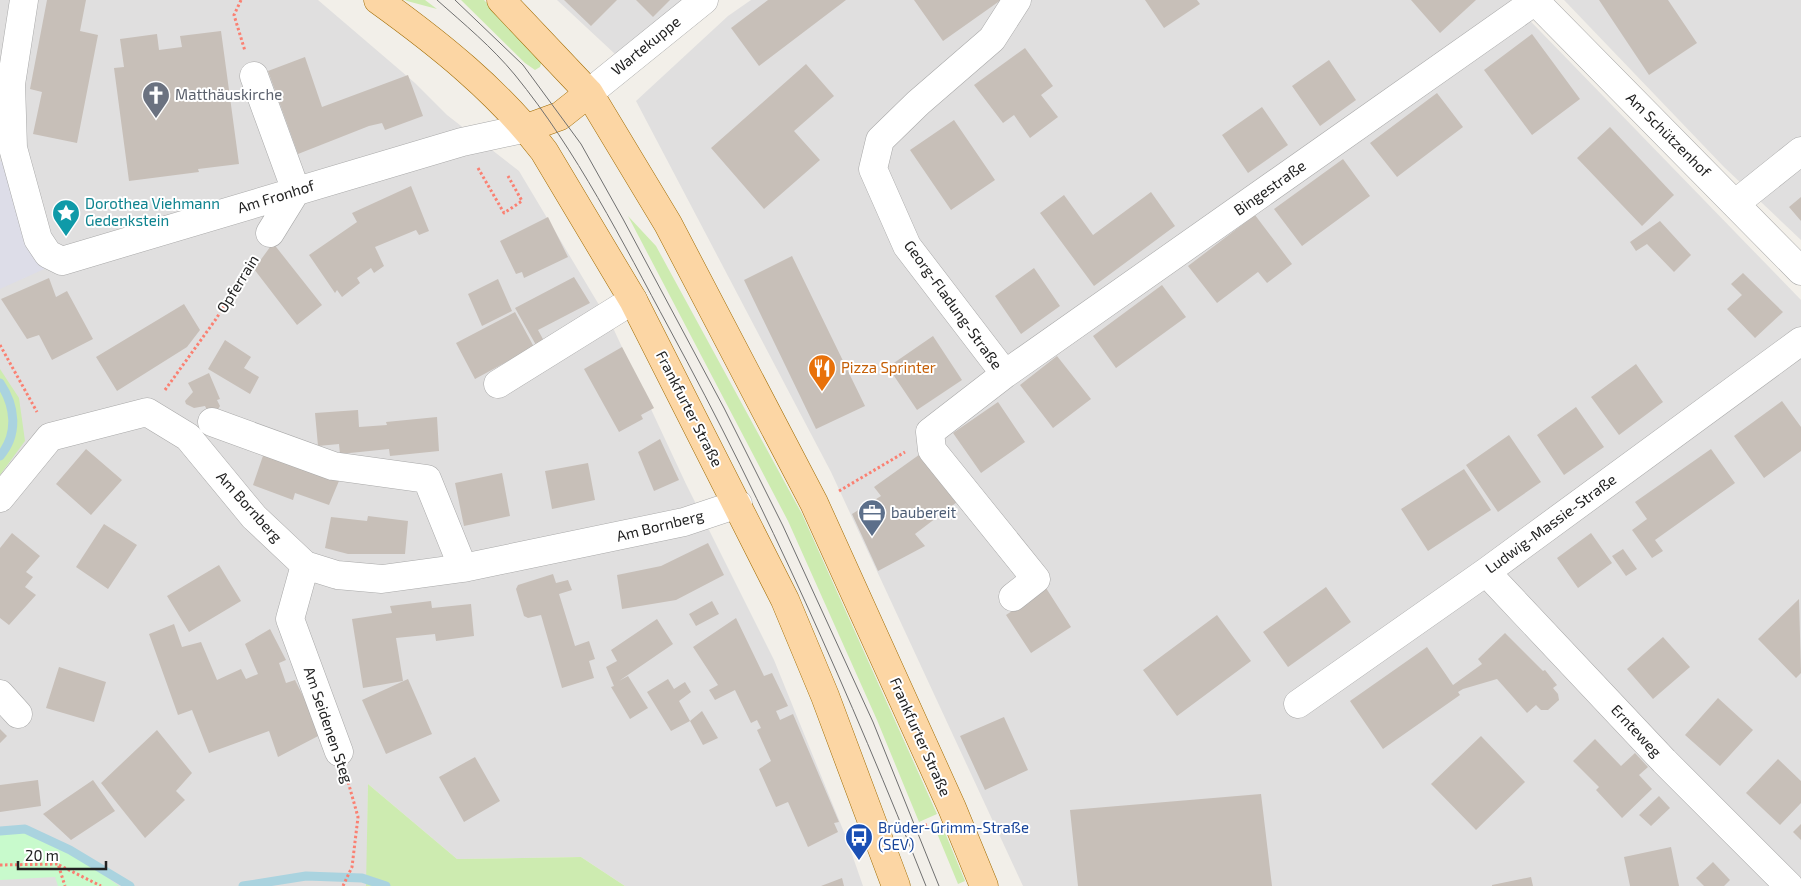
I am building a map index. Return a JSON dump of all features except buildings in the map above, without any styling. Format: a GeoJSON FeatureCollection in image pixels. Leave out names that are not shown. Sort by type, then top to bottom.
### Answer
{"type":"FeatureCollection","features":[{"type":"Feature","properties":{"kind":"main road","name":"Frankfurter Straße"},"geometry":{"type":"LineString","coordinates":[[378,0],[467,67],[527,128],[544,151],[633,300],[738,504],[796,626],[825,696],[896,886]]}},
{"type":"Feature","properties":{"kind":"main road","name":"Frankfurter Straße"},"geometry":{"type":"LineString","coordinates":[[501,0],[589,93],[668,224],[814,503],[954,814],[984,886]]}},
{"type":"Feature","properties":{"kind":"main road"},"geometry":{"type":"LineString","coordinates":[[527,128],[560,116],[589,93]]}},
{"type":"Feature","properties":{"kind":"street","name":"Am Fronhof"},"geometry":{"type":"LineString","coordinates":[[24,0],[11,84],[14,148],[38,239],[48,254],[62,261],[462,142],[527,128]]}},
{"type":"Feature","properties":{"kind":"street","name":"Wartekuppe"},"geometry":{"type":"LineString","coordinates":[[589,93],[704,0]]}},
{"type":"Feature","properties":{"kind":"street","name":"Georg-Fladung-Straße"},"geometry":{"type":"LineString","coordinates":[[1004,374],[907,246],[873,169],[880,140],[918,103],[992,39],[1017,0]]}},
{"type":"Feature","properties":{"kind":"street","name":"Bingestraße"},"geometry":{"type":"LineString","coordinates":[[1013,597],[1036,579],[932,450],[930,432],[1004,374],[1535,0]]}},
{"type":"Feature","properties":{"kind":"street","name":"Am Schützenhof"},"geometry":{"type":"LineString","coordinates":[[1535,0],[1801,271]]}},
{"type":"Feature","properties":{"kind":"street"},"geometry":{"type":"LineString","coordinates":[[254,76],[296,191],[270,233]]}},
{"type":"Feature","properties":{"kind":"street"},"geometry":{"type":"LineString","coordinates":[[1736,203],[1801,151]]}},
{"type":"Feature","properties":{"kind":"street"},"geometry":{"type":"LineString","coordinates":[[498,384],[633,300]]}},
{"type":"Feature","properties":{"kind":"street","name":"Ludwig-Massie-Straße"},"geometry":{"type":"LineString","coordinates":[[1298,704],[1486,572],[1801,341]]}},
{"type":"Feature","properties":{"kind":"street","name":"Am Bornberg"},"geometry":{"type":"LineString","coordinates":[[50,437],[147,412],[188,438],[254,517],[305,566],[337,575],[382,580],[464,568],[684,522],[738,504]]}},
{"type":"Feature","properties":{"kind":"street"},"geometry":{"type":"LineString","coordinates":[[212,422],[333,466],[427,479],[464,568]]}},
{"type":"Feature","properties":{"kind":"street"},"geometry":{"type":"LineString","coordinates":[[0,498],[50,437]]}},
{"type":"Feature","properties":{"kind":"street","name":"Am Seidenen Steg"},"geometry":{"type":"LineString","coordinates":[[305,566],[290,619],[339,752]]}},
{"type":"Feature","properties":{"kind":"street","name":"Ernteweg"},"geometry":{"type":"LineString","coordinates":[[1486,572],[1664,761],[1789,886]]}},
{"type":"Feature","properties":{"kind":"street"},"geometry":{"type":"LineString","coordinates":[[0,694],[18,714]]}},
{"type":"Feature","properties":{"kind":"path"},"geometry":{"type":"LineString","coordinates":[[241,0],[234,15],[254,76]]}},
{"type":"Feature","properties":{"kind":"path"},"geometry":{"type":"LineString","coordinates":[[485,179],[504,213],[522,201],[508,176]]}},
{"type":"Feature","properties":{"kind":"path","name":"Opferrain"},"geometry":{"type":"LineString","coordinates":[[177,376],[216,319],[270,233]]}},
{"type":"Feature","properties":{"kind":"path"},"geometry":{"type":"LineString","coordinates":[[0,345],[50,437]]}},
{"type":"Feature","properties":{"kind":"path"},"geometry":{"type":"LineString","coordinates":[[844,489],[910,449]]}},
{"type":"Feature","properties":{"kind":"path","name":"Am Seidenen Steg"},"geometry":{"type":"LineString","coordinates":[[339,752],[358,817],[352,867],[343,886]]}},
{"type":"Feature","properties":{"kind":"path"},"geometry":{"type":"LineString","coordinates":[[880,843],[954,814]]}},
{"type":"Feature","properties":{"kind":"path"},"geometry":{"type":"LineString","coordinates":[[58,864],[65,886]]}},
{"type":"Feature","properties":{"kind":"path"},"geometry":{"type":"LineString","coordinates":[[0,865],[58,864],[101,886]]}},
{"type":"Feature","properties":{"kind":"shaded area"},"geometry":{"type":"Polygon","coordinates":[[[0,0],[318,0],[415,83],[447,115],[519,171],[614,330],[686,484],[774,660],[846,837],[863,886],[625,886],[581,857],[457,859],[368,784],[367,886],[0,886],[0,0]]]}},
{"type":"Feature","properties":{"kind":"shaded area"},"geometry":{"type":"Polygon","coordinates":[[[557,0],[687,0],[615,54],[557,0]]]}},
{"type":"Feature","properties":{"kind":"shaded area"},"geometry":{"type":"Polygon","coordinates":[[[751,0],[1510,0],[1801,300],[1801,886],[1023,886],[831,472],[636,101],[728,16],[751,0]]]}},
{"type":"Feature","properties":{"kind":"shaded area"},"geometry":{"type":"Polygon","coordinates":[[[1564,0],[1801,0],[1801,240],[1724,167],[1564,0]]]}},
{"type":"Feature","properties":{"kind":"shaded area"},"geometry":{"type":"Polygon","coordinates":[[[13,148],[62,261],[0,289],[0,162],[13,148]]]}},
{"type":"Feature","properties":{"kind":"green space"},"geometry":{"type":"Polygon","coordinates":[[[405,0],[425,0],[437,9],[407,1],[405,0]]]}},
{"type":"Feature","properties":{"kind":"green space"},"geometry":{"type":"Polygon","coordinates":[[[461,0],[484,0],[542,60],[540,67],[535,70],[525,63],[461,0]]]}},
{"type":"Feature","properties":{"kind":"green space"},"geometry":{"type":"Polygon","coordinates":[[[628,216],[656,246],[802,514],[937,814],[919,822],[877,720],[788,521],[628,216]]]}},
{"type":"Feature","properties":{"kind":"green space"},"geometry":{"type":"Polygon","coordinates":[[[0,369],[19,398],[25,441],[0,475],[0,369]]]}},
{"type":"Feature","properties":{"kind":"green space"},"geometry":{"type":"Polygon","coordinates":[[[368,784],[457,859],[581,857],[625,886],[366,886],[368,784]]]}},
{"type":"Feature","properties":{"kind":"green space"},"geometry":{"type":"Polygon","coordinates":[[[941,823],[965,881],[958,884],[934,826],[941,823]]]}},
{"type":"Feature","properties":{"kind":"green space"},"geometry":{"type":"Polygon","coordinates":[[[25,829],[70,850],[119,886],[58,886],[55,877],[0,880],[0,830],[25,829]]]}},
{"type":"Feature","properties":{"kind":"waterway"},"geometry":{"type":"LineString","coordinates":[[0,383],[9,401],[13,420],[10,438],[0,456]]}},
{"type":"Feature","properties":{"kind":"waterway"},"geometry":{"type":"LineString","coordinates":[[0,831],[25,829],[70,850],[130,886]]}},
{"type":"Feature","properties":{"kind":"waterway"},"geometry":{"type":"LineString","coordinates":[[243,886],[306,876],[362,878],[386,886]]}},
{"type":"Feature","properties":{"kind":"tram line"},"geometry":{"type":"LineString","coordinates":[[437,0],[487,45],[515,75],[559,134],[598,197],[705,396],[773,533],[868,744],[926,886]]}},
{"type":"Feature","properties":{"kind":"tram line"},"geometry":{"type":"LineString","coordinates":[[455,0],[523,65],[581,144],[623,219],[724,408],[783,526],[873,722],[939,886]]}},
{"type":"Feature","properties":{"kind":"place","name":"Matthäuskirche"},"geometry":{"type":"Point","coordinates":[156,119]}},
{"type":"Feature","properties":{"kind":"place","name":"Dorothea Viehmann Gedenkstein"},"geometry":{"type":"Point","coordinates":[66,237]}},
{"type":"Feature","properties":{"kind":"place","name":"Pizza Sprinter"},"geometry":{"type":"Point","coordinates":[822,392]}},
{"type":"Feature","properties":{"kind":"place","name":"baubereit"},"geometry":{"type":"Point","coordinates":[872,537]}},
{"type":"Feature","properties":{"kind":"place","name":"Brüder-Grimm-Straße (SEV)"},"geometry":{"type":"Point","coordinates":[859,861]}}]}
